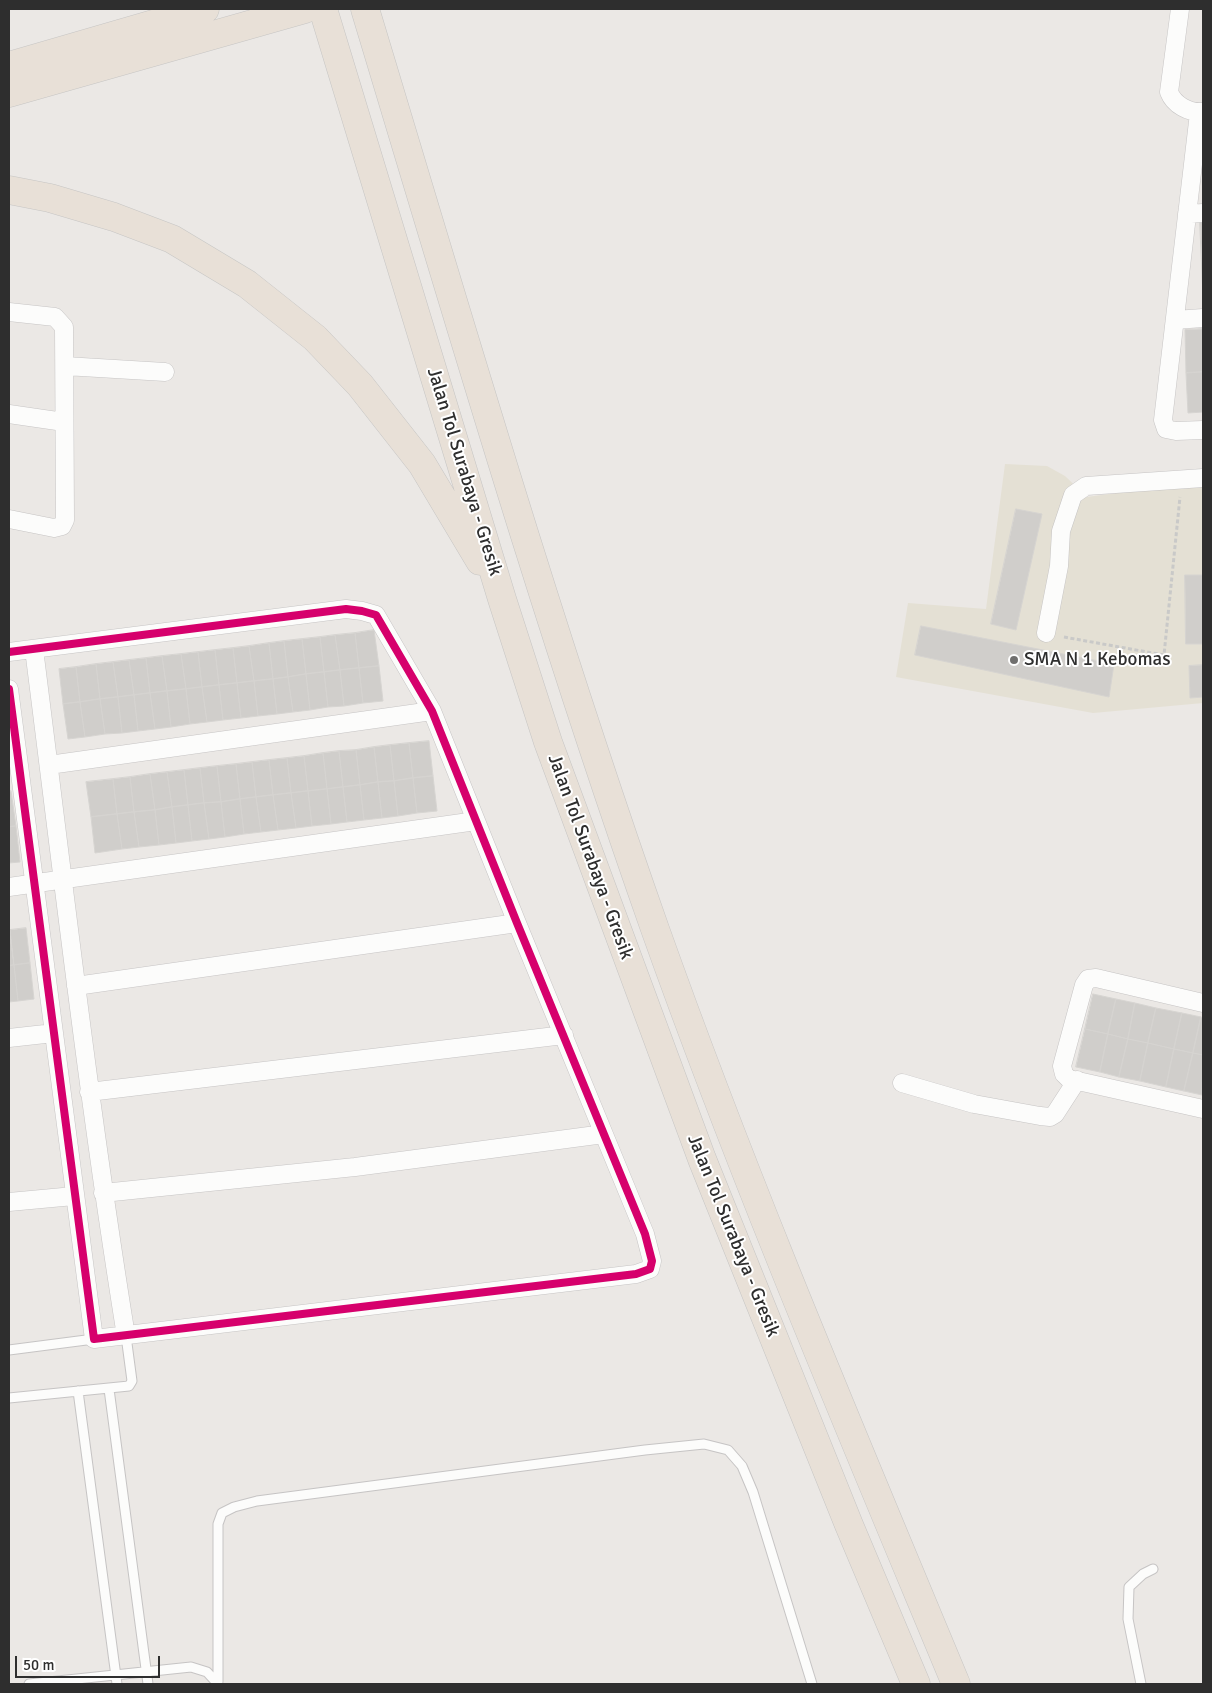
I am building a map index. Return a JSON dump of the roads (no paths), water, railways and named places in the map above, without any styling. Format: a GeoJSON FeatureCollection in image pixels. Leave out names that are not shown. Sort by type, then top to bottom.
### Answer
{"type":"FeatureCollection","features":[{"type":"Feature","properties":{"kind":"highway"},"geometry":{"type":"LineString","coordinates":[[9,66],[205,9]]}},
{"type":"Feature","properties":{"kind":"highway"},"geometry":{"type":"LineString","coordinates":[[9,93],[305,9]]}},
{"type":"Feature","properties":{"kind":"highway","name":"Jalan Tol Surabaya - Gresik"},"geometry":{"type":"LineString","coordinates":[[323,9],[502,599],[548,742],[702,1159],[849,1525],[916,1684]]}},
{"type":"Feature","properties":{"kind":"highway","name":"Jalan Tol Surabaya - Gresik"},"geometry":{"type":"LineString","coordinates":[[365,9],[542,594],[656,930],[751,1184],[956,1684]]}},
{"type":"Feature","properties":{"kind":"highway"},"geometry":{"type":"LineString","coordinates":[[9,190],[50,198],[105,214],[172,239],[247,284],[315,338],[360,385],[422,464],[502,599]]}},
{"type":"Feature","properties":{"kind":"street"},"geometry":{"type":"LineString","coordinates":[[1180,9],[1169,92],[1172,100],[1179,106],[1201,113],[1195,214],[1175,320],[1163,420],[1166,429],[1176,431],[1203,430]]}},
{"type":"Feature","properties":{"kind":"street"},"geometry":{"type":"LineString","coordinates":[[9,312],[55,317],[60,321],[64,327],[65,366],[64,524],[54,528],[9,519]]}},
{"type":"Feature","properties":{"kind":"street"},"geometry":{"type":"LineString","coordinates":[[1175,320],[1203,318]]}},
{"type":"Feature","properties":{"kind":"street"},"geometry":{"type":"LineString","coordinates":[[65,366],[165,372]]}},
{"type":"Feature","properties":{"kind":"street"},"geometry":{"type":"LineString","coordinates":[[9,414],[64,422]]}},
{"type":"Feature","properties":{"kind":"street"},"geometry":{"type":"LineString","coordinates":[[1046,633],[1058,566],[1061,530],[1073,495],[1086,486],[1203,478]]}},
{"type":"Feature","properties":{"kind":"street"},"geometry":{"type":"LineString","coordinates":[[9,652],[346,609],[362,610],[376,615],[432,711],[645,1234],[652,1264],[648,1270],[636,1274],[94,1339],[34,884],[14,774],[9,689]]}},
{"type":"Feature","properties":{"kind":"street"},"geometry":{"type":"LineString","coordinates":[[34,649],[89,1092],[126,1336]]}},
{"type":"Feature","properties":{"kind":"street"},"geometry":{"type":"LineString","coordinates":[[49,765],[432,711]]}},
{"type":"Feature","properties":{"kind":"street"},"geometry":{"type":"LineString","coordinates":[[9,888],[476,822]]}},
{"type":"Feature","properties":{"kind":"street"},"geometry":{"type":"LineString","coordinates":[[76,986],[517,923]]}},
{"type":"Feature","properties":{"kind":"street"},"geometry":{"type":"LineString","coordinates":[[1203,1003],[1096,978],[1088,980],[1084,985],[1062,1066],[1064,1074],[1069,1079],[1203,1109]]}},
{"type":"Feature","properties":{"kind":"street"},"geometry":{"type":"LineString","coordinates":[[9,1038],[54,1033]]}},
{"type":"Feature","properties":{"kind":"street"},"geometry":{"type":"LineString","coordinates":[[89,1092],[564,1035]]}},
{"type":"Feature","properties":{"kind":"street"},"geometry":{"type":"LineString","coordinates":[[902,1082],[974,1104],[1050,1117],[1055,1114],[1077,1080]]}},
{"type":"Feature","properties":{"kind":"street"},"geometry":{"type":"LineString","coordinates":[[103,1193],[355,1167],[604,1134]]}},
{"type":"Feature","properties":{"kind":"street"},"geometry":{"type":"LineString","coordinates":[[9,1202],[74,1196]]}},
{"type":"Feature","properties":{"kind":"lane"},"geometry":{"type":"LineString","coordinates":[[9,1398],[126,1387],[131,1384],[126,1336]]}},
{"type":"Feature","properties":{"kind":"lane"},"geometry":{"type":"LineString","coordinates":[[9,1350],[94,1339]]}},
{"type":"Feature","properties":{"kind":"lane"},"geometry":{"type":"LineString","coordinates":[[109,1388],[148,1684]]}},
{"type":"Feature","properties":{"kind":"lane"},"geometry":{"type":"LineString","coordinates":[[78,1391],[117,1680]]}},
{"type":"Feature","properties":{"kind":"lane"},"geometry":{"type":"LineString","coordinates":[[218,1683],[218,1524],[222,1513],[234,1507],[257,1501],[645,1450],[704,1444],[728,1450],[742,1466],[753,1492],[812,1684]]}},
{"type":"Feature","properties":{"kind":"lane"},"geometry":{"type":"LineString","coordinates":[[1141,1684],[1128,1619],[1129,1587],[1143,1574],[1153,1569]]}},
{"type":"Feature","properties":{"kind":"lane"},"geometry":{"type":"LineString","coordinates":[[29,1684],[117,1680],[146,1671],[191,1667],[207,1672],[218,1683]]}},
{"type":"Feature","properties":{"kind":"place","name":"SMA N 1 Kebomas"},"geometry":{"type":"Point","coordinates":[1014,660]}}]}
